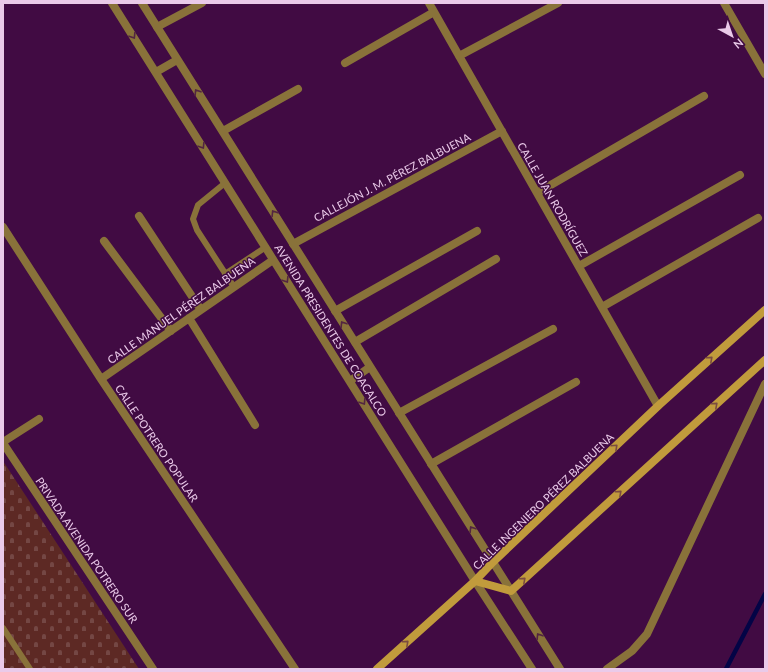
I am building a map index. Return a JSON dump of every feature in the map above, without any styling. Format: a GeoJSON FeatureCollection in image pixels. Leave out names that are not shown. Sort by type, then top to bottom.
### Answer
{"type":"FeatureCollection","features":[{"type":"Feature","properties":{"kind":"main road","name":"CALLE INGENIERO PÉREZ BALBUENA"},"geometry":{"type":"LineString","coordinates":[[511,591],[475,581],[492,562],[658,406],[765,310]]}},
{"type":"Feature","properties":{"kind":"main road"},"geometry":{"type":"LineString","coordinates":[[511,591],[765,360]]}},
{"type":"Feature","properties":{"kind":"main road"},"geometry":{"type":"LineString","coordinates":[[377,669],[475,581]]}},
{"type":"Feature","properties":{"kind":"street","name":"AVENIDA PRESIDENTES DE COACALCO"},"geometry":{"type":"LineString","coordinates":[[112,3],[475,581],[532,669]]}},
{"type":"Feature","properties":{"kind":"street","name":"AVENIDA PRESIDENTES DE COACALCO"},"geometry":{"type":"LineString","coordinates":[[142,3],[560,669]]}},
{"type":"Feature","properties":{"kind":"street"},"geometry":{"type":"LineString","coordinates":[[157,27],[202,3]]}},
{"type":"Feature","properties":{"kind":"street","name":"CALLE JUAN RODRÍGUEZ"},"geometry":{"type":"LineString","coordinates":[[429,3],[658,406]]}},
{"type":"Feature","properties":{"kind":"street"},"geometry":{"type":"LineString","coordinates":[[459,56],[558,3]]}},
{"type":"Feature","properties":{"kind":"street"},"geometry":{"type":"LineString","coordinates":[[724,3],[765,74]]}},
{"type":"Feature","properties":{"kind":"street"},"geometry":{"type":"LineString","coordinates":[[345,62],[434,12]]}},
{"type":"Feature","properties":{"kind":"street"},"geometry":{"type":"LineString","coordinates":[[156,72],[177,60]]}},
{"type":"Feature","properties":{"kind":"street"},"geometry":{"type":"LineString","coordinates":[[223,132],[298,89]]}},
{"type":"Feature","properties":{"kind":"street"},"geometry":{"type":"LineString","coordinates":[[537,193],[704,96]]}},
{"type":"Feature","properties":{"kind":"street","name":"CALLEJÓN J. M. PÉREZ BALBUENA"},"geometry":{"type":"LineString","coordinates":[[293,244],[502,131]]}},
{"type":"Feature","properties":{"kind":"street"},"geometry":{"type":"LineString","coordinates":[[578,266],[740,175]]}},
{"type":"Feature","properties":{"kind":"street"},"geometry":{"type":"LineString","coordinates":[[138,216],[201,310]]}},
{"type":"Feature","properties":{"kind":"street"},"geometry":{"type":"LineString","coordinates":[[602,307],[758,218]]}},
{"type":"Feature","properties":{"kind":"street","name":"CALLE POTRERO POPULAR"},"geometry":{"type":"LineString","coordinates":[[3,227],[295,669]]}},
{"type":"Feature","properties":{"kind":"street"},"geometry":{"type":"LineString","coordinates":[[335,311],[477,231]]}},
{"type":"Feature","properties":{"kind":"street"},"geometry":{"type":"LineString","coordinates":[[104,241],[171,331]]}},
{"type":"Feature","properties":{"kind":"street"},"geometry":{"type":"LineString","coordinates":[[354,342],[496,259]]}},
{"type":"Feature","properties":{"kind":"street","name":"CALLE MANUEL PÉREZ BALBUENA"},"geometry":{"type":"LineString","coordinates":[[102,379],[273,260]]}},
{"type":"Feature","properties":{"kind":"street"},"geometry":{"type":"LineString","coordinates":[[189,318],[255,425]]}},
{"type":"Feature","properties":{"kind":"street"},"geometry":{"type":"LineString","coordinates":[[399,413],[554,329]]}},
{"type":"Feature","properties":{"kind":"street"},"geometry":{"type":"LineString","coordinates":[[350,381],[370,367]]}},
{"type":"Feature","properties":{"kind":"street"},"geometry":{"type":"LineString","coordinates":[[431,464],[576,382]]}},
{"type":"Feature","properties":{"kind":"street"},"geometry":{"type":"LineString","coordinates":[[607,669],[632,651],[647,634],[765,384]]}},
{"type":"Feature","properties":{"kind":"street"},"geometry":{"type":"LineString","coordinates":[[3,443],[39,419]]}},
{"type":"Feature","properties":{"kind":"street","name":"PRIVADA AVENIDA POTRERO SUR"},"geometry":{"type":"LineString","coordinates":[[3,443],[153,669]]}},
{"type":"Feature","properties":{"kind":"lane"},"geometry":{"type":"LineString","coordinates":[[225,183],[198,205],[193,219],[197,230],[234,287]]}},
{"type":"Feature","properties":{"kind":"lane"},"geometry":{"type":"LineString","coordinates":[[225,274],[266,247]]}},
{"type":"Feature","properties":{"kind":"lane"},"geometry":{"type":"LineString","coordinates":[[3,628],[30,669]]}},
{"type":"Feature","properties":{"kind":"green space"},"geometry":{"type":"Polygon","coordinates":[[[3,461],[139,669],[3,669],[3,461]]]}},
{"type":"Feature","properties":{"kind":"waterway"},"geometry":{"type":"LineString","coordinates":[[726,669],[765,594]]}}]}
